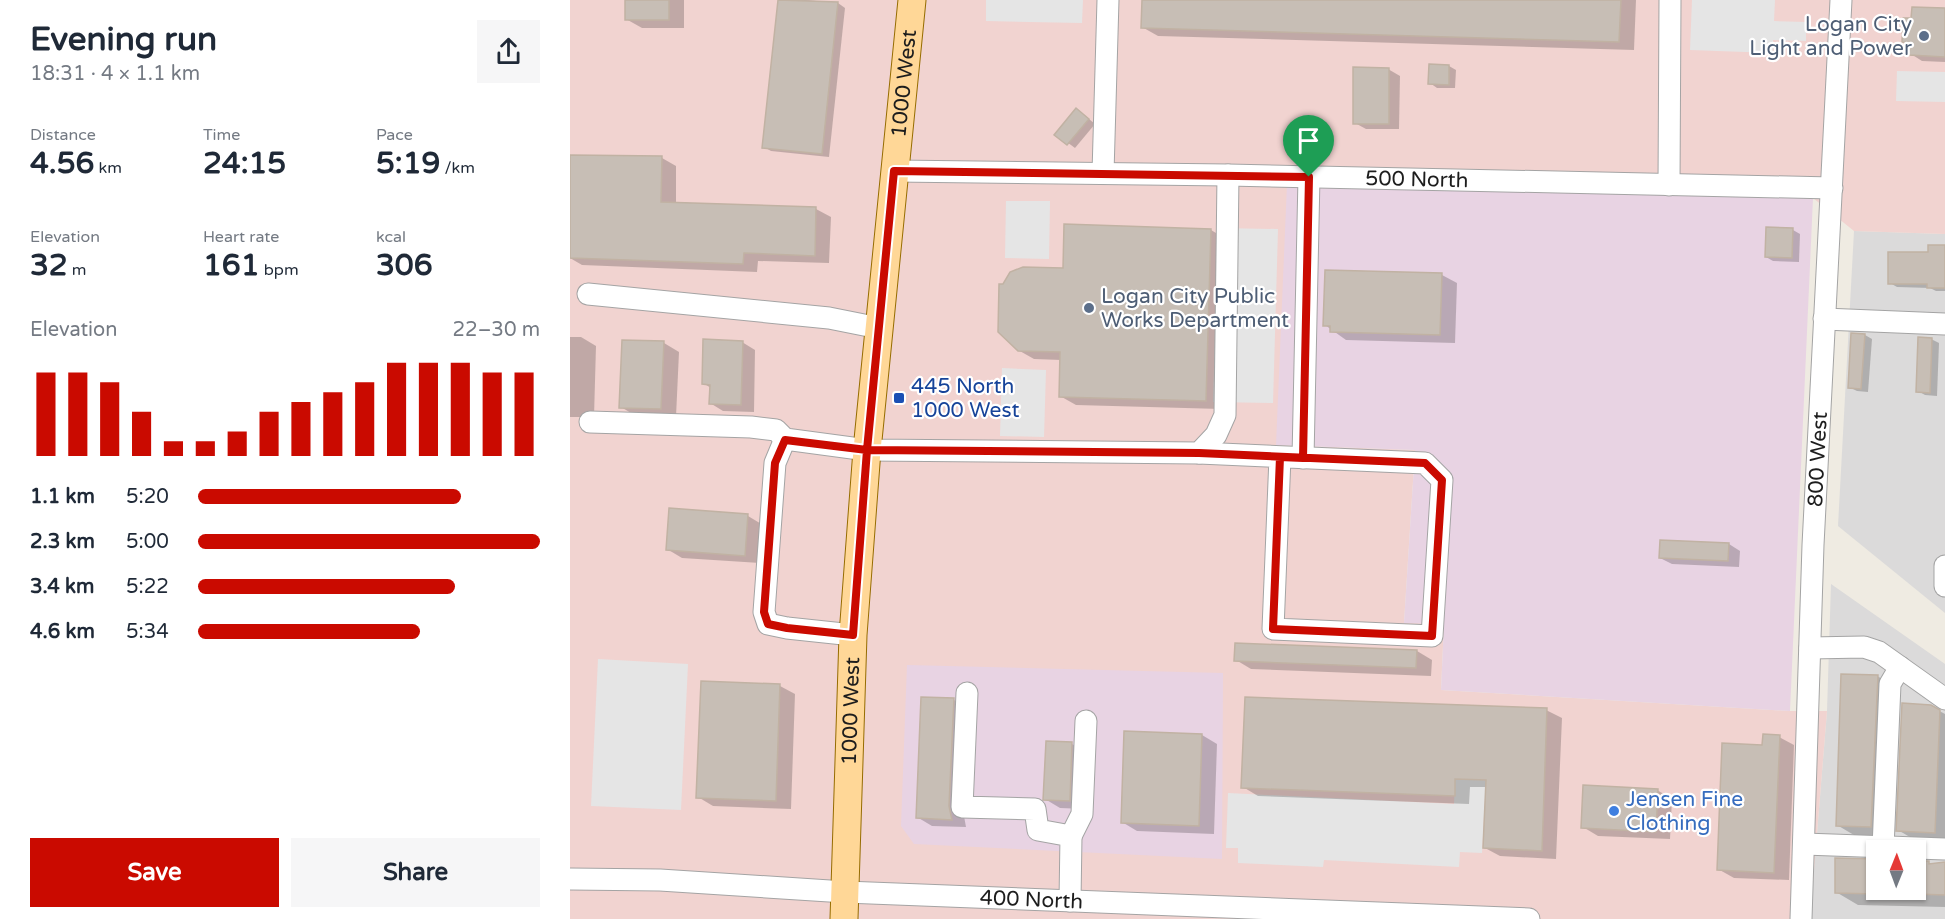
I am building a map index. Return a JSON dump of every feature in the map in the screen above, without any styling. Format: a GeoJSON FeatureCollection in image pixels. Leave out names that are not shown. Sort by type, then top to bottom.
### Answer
{"type":"FeatureCollection","features":[{"type":"Feature","properties":{"kind":"main road","name":"1000 West"},"geometry":{"type":"LineString","coordinates":[[844,919],[853,635],[867,450],[912,0]]}},
{"type":"Feature","properties":{"kind":"street"},"geometry":{"type":"LineString","coordinates":[[1103,173],[1108,0]]}},
{"type":"Feature","properties":{"kind":"street"},"geometry":{"type":"LineString","coordinates":[[1669,185],[1670,0]]}},
{"type":"Feature","properties":{"kind":"street","name":"800 West"},"geometry":{"type":"LineString","coordinates":[[1801,919],[1824,319],[1841,0]]}},
{"type":"Feature","properties":{"kind":"street","name":"500 North"},"geometry":{"type":"LineString","coordinates":[[894,171],[1228,175],[1832,188]]}},
{"type":"Feature","properties":{"kind":"street"},"geometry":{"type":"LineString","coordinates":[[1199,453],[1216,435],[1225,415],[1228,175]]}},
{"type":"Feature","properties":{"kind":"street"},"geometry":{"type":"LineString","coordinates":[[1303,458],[1309,177]]}},
{"type":"Feature","properties":{"kind":"street"},"geometry":{"type":"LineString","coordinates":[[588,294],[730,310],[829,318],[879,328]]}},
{"type":"Feature","properties":{"kind":"street"},"geometry":{"type":"LineString","coordinates":[[1824,319],[1945,324]]}},
{"type":"Feature","properties":{"kind":"street"},"geometry":{"type":"LineString","coordinates":[[590,422],[751,427],[776,430],[785,440],[867,450],[1199,453],[1425,463],[1442,480],[1432,636],[1273,629],[1280,457]]}},
{"type":"Feature","properties":{"kind":"street"},"geometry":{"type":"LineString","coordinates":[[785,440],[775,463],[764,612],[768,624],[853,635]]}},
{"type":"Feature","properties":{"kind":"street"},"geometry":{"type":"LineString","coordinates":[[1945,566],[1945,586]]}},
{"type":"Feature","properties":{"kind":"street"},"geometry":{"type":"LineString","coordinates":[[1810,648],[1864,647],[1879,652],[1945,699]]}},
{"type":"Feature","properties":{"kind":"street"},"geometry":{"type":"LineString","coordinates":[[1883,840],[1890,684],[1900,667]]}},
{"type":"Feature","properties":{"kind":"street"},"geometry":{"type":"LineString","coordinates":[[967,693],[962,807],[1035,809],[1038,831],[1071,836]]}},
{"type":"Feature","properties":{"kind":"street"},"geometry":{"type":"LineString","coordinates":[[1070,901],[1071,836],[1082,814],[1086,721]]}},
{"type":"Feature","properties":{"kind":"street"},"geometry":{"type":"LineString","coordinates":[[1804,844],[1866,847]]}},
{"type":"Feature","properties":{"kind":"street"},"geometry":{"type":"LineString","coordinates":[[1926,849],[1945,849]]}},
{"type":"Feature","properties":{"kind":"street","name":"400 North"},"geometry":{"type":"LineString","coordinates":[[570,879],[660,880],[845,892],[1070,901],[1156,911],[1529,919]]}},
{"type":"Feature","properties":{"kind":"shaded area"},"geometry":{"type":"Polygon","coordinates":[[[570,0],[1945,0],[1945,234],[1854,231],[1813,198],[1276,445],[1415,450],[1404,623],[1444,623],[1441,690],[1790,711],[1827,711],[1810,919],[570,919],[570,0]]]}},
{"type":"Feature","properties":{"kind":"shaded area"},"geometry":{"type":"Polygon","coordinates":[[[986,0],[1083,0],[1082,23],[986,21],[986,0]]]}},
{"type":"Feature","properties":{"kind":"shaded area"},"geometry":{"type":"Polygon","coordinates":[[[1692,0],[1775,0],[1774,21],[1806,22],[1806,41],[1773,40],[1773,53],[1690,50],[1692,0]]]}},
{"type":"Feature","properties":{"kind":"shaded area"},"geometry":{"type":"Polygon","coordinates":[[[1897,71],[1945,72],[1945,102],[1896,101],[1897,71]]]}},
{"type":"Feature","properties":{"kind":"shaded area"},"geometry":{"type":"Polygon","coordinates":[[[1287,184],[1813,198],[1790,711],[1441,690],[1444,624],[1404,623],[1415,450],[1276,445],[1287,184]]]}},
{"type":"Feature","properties":{"kind":"shaded area"},"geometry":{"type":"Polygon","coordinates":[[[1006,201],[1050,201],[1049,259],[1005,258],[1006,201]]]}},
{"type":"Feature","properties":{"kind":"shaded area"},"geometry":{"type":"Polygon","coordinates":[[[1218,228],[1278,229],[1273,403],[1213,402],[1218,228]]]}},
{"type":"Feature","properties":{"kind":"shaded area"},"geometry":{"type":"Polygon","coordinates":[[[1854,231],[1945,234],[1945,613],[1838,526],[1854,231]]]}},
{"type":"Feature","properties":{"kind":"shaded area"},"geometry":{"type":"Polygon","coordinates":[[[1002,368],[1046,370],[1044,437],[1000,436],[1002,368]]]}},
{"type":"Feature","properties":{"kind":"shaded area"},"geometry":{"type":"Polygon","coordinates":[[[1831,584],[1945,664],[1945,919],[1810,919],[1827,711],[1831,584]]]}},
{"type":"Feature","properties":{"kind":"shaded area"},"geometry":{"type":"Polygon","coordinates":[[[598,659],[688,664],[681,810],[591,806],[598,659]]]}},
{"type":"Feature","properties":{"kind":"shaded area"},"geometry":{"type":"Polygon","coordinates":[[[907,665],[1223,673],[1222,859],[914,844],[901,826],[907,665]]]}},
{"type":"Feature","properties":{"kind":"shaded area"},"geometry":{"type":"Polygon","coordinates":[[[1455,779],[1486,780],[1482,853],[1460,852],[1459,867],[1324,860],[1323,867],[1238,863],[1238,848],[1226,848],[1228,793],[1454,804],[1455,779]]]}},
{"type":"Feature","properties":{"kind":"building"},"geometry":{"type":"Polygon","coordinates":[[[625,0],[669,0],[669,20],[625,20],[625,0]]]}},
{"type":"Feature","properties":{"kind":"building"},"geometry":{"type":"Polygon","coordinates":[[[778,0],[838,2],[822,154],[762,148],[778,0]]]}},
{"type":"Feature","properties":{"kind":"building"},"geometry":{"type":"Polygon","coordinates":[[[1142,0],[1621,0],[1619,42],[1141,28],[1142,0]]]}},
{"type":"Feature","properties":{"kind":"building","name":"Logan City Light and Power"},"geometry":{"type":"Polygon","coordinates":[[[1912,7],[1945,8],[1945,57],[1909,55],[1910,43],[1902,42],[1903,18],[1911,18],[1912,7]]]}},
{"type":"Feature","properties":{"kind":"building"},"geometry":{"type":"Polygon","coordinates":[[[1429,64],[1449,65],[1449,85],[1428,84],[1429,64]]]}},
{"type":"Feature","properties":{"kind":"building"},"geometry":{"type":"Polygon","coordinates":[[[1353,67],[1389,68],[1389,124],[1353,124],[1353,67]]]}},
{"type":"Feature","properties":{"kind":"building"},"geometry":{"type":"Polygon","coordinates":[[[1076,108],[1089,119],[1067,145],[1054,135],[1076,108]]]}},
{"type":"Feature","properties":{"kind":"building"},"geometry":{"type":"Polygon","coordinates":[[[570,155],[662,156],[661,202],[816,207],[815,256],[744,253],[743,264],[570,258],[570,155]]]}},
{"type":"Feature","properties":{"kind":"building"},"geometry":{"type":"Polygon","coordinates":[[[1064,224],[1211,229],[1206,401],[1059,397],[1060,352],[1018,351],[998,332],[999,284],[1003,284],[1010,272],[1023,267],[1063,268],[1064,224]]]}},
{"type":"Feature","properties":{"kind":"building"},"geometry":{"type":"Polygon","coordinates":[[[1766,227],[1793,228],[1792,258],[1765,257],[1766,227]]]}},
{"type":"Feature","properties":{"kind":"building"},"geometry":{"type":"Polygon","coordinates":[[[1928,245],[1945,245],[1945,288],[1927,288],[1927,284],[1888,284],[1888,252],[1928,252],[1928,245]]]}},
{"type":"Feature","properties":{"kind":"building"},"geometry":{"type":"Polygon","coordinates":[[[1325,270],[1442,273],[1440,335],[1330,332],[1330,326],[1323,326],[1325,270]]]}},
{"type":"Feature","properties":{"kind":"building"},"geometry":{"type":"Polygon","coordinates":[[[1851,333],[1865,334],[1861,389],[1848,388],[1851,333]]]}},
{"type":"Feature","properties":{"kind":"building"},"geometry":{"type":"Polygon","coordinates":[[[1918,337],[1932,338],[1930,393],[1916,392],[1918,337]]]}},
{"type":"Feature","properties":{"kind":"building"},"geometry":{"type":"Polygon","coordinates":[[[703,339],[743,341],[741,405],[709,404],[710,385],[702,384],[703,339]]]}},
{"type":"Feature","properties":{"kind":"building"},"geometry":{"type":"Polygon","coordinates":[[[622,340],[664,341],[661,409],[619,408],[622,340]]]}},
{"type":"Feature","properties":{"kind":"building"},"geometry":{"type":"Polygon","coordinates":[[[669,508],[748,514],[745,556],[666,550],[669,508]]]}},
{"type":"Feature","properties":{"kind":"building"},"geometry":{"type":"Polygon","coordinates":[[[1660,540],[1729,543],[1728,561],[1659,558],[1660,540]]]}},
{"type":"Feature","properties":{"kind":"building"},"geometry":{"type":"Polygon","coordinates":[[[1235,643],[1417,650],[1416,668],[1234,661],[1235,643]]]}},
{"type":"Feature","properties":{"kind":"building"},"geometry":{"type":"Polygon","coordinates":[[[1841,674],[1878,675],[1871,827],[1836,826],[1841,674]]]}},
{"type":"Feature","properties":{"kind":"building"},"geometry":{"type":"Polygon","coordinates":[[[701,681],[780,684],[776,801],[696,798],[701,681]]]}},
{"type":"Feature","properties":{"kind":"building"},"geometry":{"type":"Polygon","coordinates":[[[921,697],[954,698],[949,806],[952,820],[916,818],[921,697]]]}},
{"type":"Feature","properties":{"kind":"building"},"geometry":{"type":"Polygon","coordinates":[[[1245,697],[1547,708],[1542,851],[1483,848],[1486,780],[1455,779],[1455,796],[1241,788],[1245,697]]]}},
{"type":"Feature","properties":{"kind":"building"},"geometry":{"type":"Polygon","coordinates":[[[1902,703],[1931,705],[1940,710],[1935,833],[1896,831],[1902,703]]]}},
{"type":"Feature","properties":{"kind":"building"},"geometry":{"type":"Polygon","coordinates":[[[1124,731],[1202,734],[1199,826],[1121,823],[1124,731]]]}},
{"type":"Feature","properties":{"kind":"building"},"geometry":{"type":"Polygon","coordinates":[[[1763,734],[1780,735],[1774,873],[1717,870],[1722,743],[1762,745],[1763,734]]]}},
{"type":"Feature","properties":{"kind":"building"},"geometry":{"type":"Polygon","coordinates":[[[1046,741],[1072,742],[1070,801],[1043,800],[1046,741]]]}},
{"type":"Feature","properties":{"kind":"building"},"geometry":{"type":"Polygon","coordinates":[[[1583,785],[1658,789],[1656,832],[1581,828],[1583,785]]]}},
{"type":"Feature","properties":{"kind":"building"},"geometry":{"type":"Polygon","coordinates":[[[1835,858],[1866,859],[1866,894],[1835,893],[1835,858]]]}},
{"type":"Feature","properties":{"kind":"building"},"geometry":{"type":"Polygon","coordinates":[[[1926,861],[1929,861],[1929,864],[1945,862],[1945,895],[1926,894],[1926,861]]]}},
{"type":"Feature","properties":{"kind":"place","name":"Logan City Light and Power"},"geometry":{"type":"Point","coordinates":[1924,36]}},
{"type":"Feature","properties":{"kind":"place","name":"Logan City Public Works Department"},"geometry":{"type":"Point","coordinates":[1089,308]}},
{"type":"Feature","properties":{"kind":"place","name":"445 North 1000 West"},"geometry":{"type":"Point","coordinates":[899,398]}},
{"type":"Feature","properties":{"kind":"place","name":"Jensen Fine Clothing"},"geometry":{"type":"Point","coordinates":[1614,811]}},
{"type":"Feature","properties":{"kind":"route"},"geometry":{"type":"LineString","coordinates":[[1309,177],[894,171],[867,450],[785,440],[775,463],[764,612],[768,624],[853,635],[867,450],[1199,453],[1280,457],[1425,463],[1442,480],[1432,636],[1273,629],[1280,457],[1303,458],[1309,177]]}}]}
